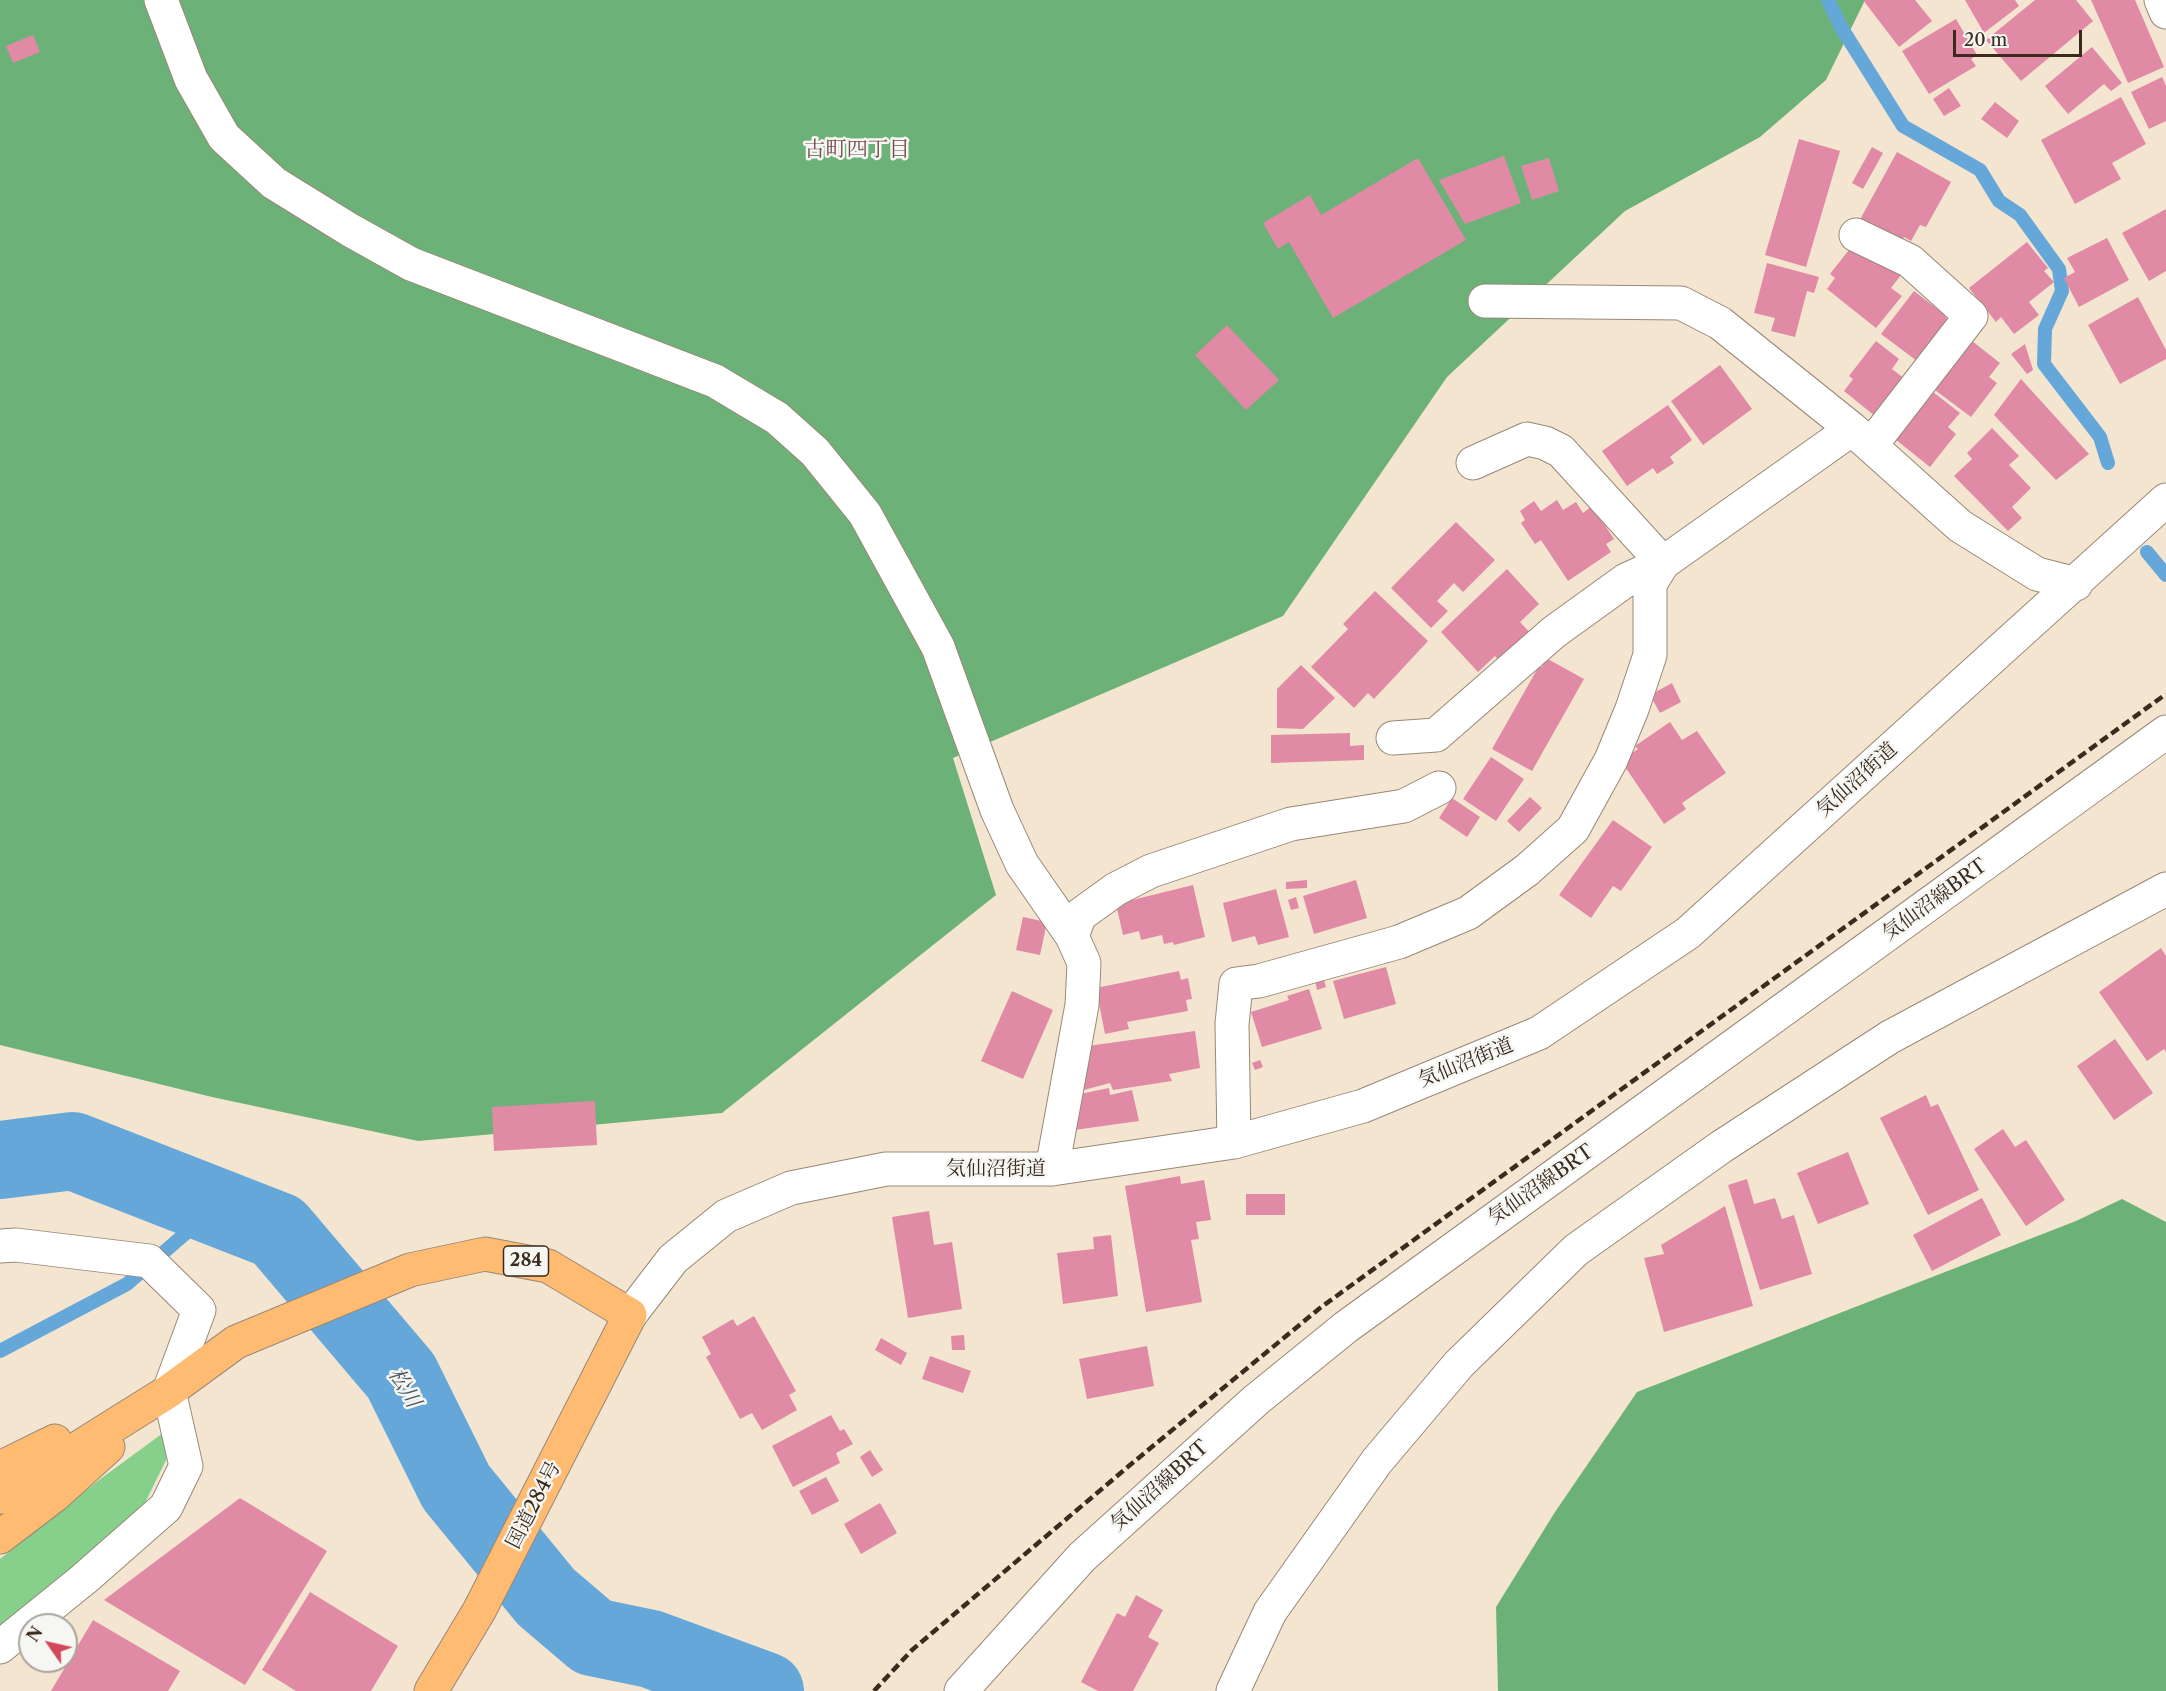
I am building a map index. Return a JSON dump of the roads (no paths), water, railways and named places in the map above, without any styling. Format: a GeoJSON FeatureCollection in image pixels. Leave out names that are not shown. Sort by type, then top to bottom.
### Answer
{"type":"FeatureCollection","features":[{"type":"Feature","properties":{"kind":"highway","name":"284"},"geometry":{"type":"LineString","coordinates":[[0,1497],[169,1391],[236,1342],[410,1270],[485,1254],[548,1266],[630,1316]]}},
{"type":"Feature","properties":{"kind":"highway","name":"国道284号"},"geometry":{"type":"LineString","coordinates":[[431,1691],[479,1611],[630,1316]]}},
{"type":"Feature","properties":{"kind":"highway","name":"284"},"geometry":{"type":"LineString","coordinates":[[0,1467],[169,1391]]}},
{"type":"Feature","properties":{"kind":"highway"},"geometry":{"type":"LineString","coordinates":[[0,1537],[55,1495],[169,1391]]}},
{"type":"Feature","properties":{"kind":"street"},"geometry":{"type":"LineString","coordinates":[[161,0],[191,80],[224,137],[274,183],[411,264],[715,381],[777,418],[815,452],[865,514],[938,647],[997,810],[1022,864],[1072,936],[1084,963],[1082,1005],[1052,1169]]}},
{"type":"Feature","properties":{"kind":"street"},"geometry":{"type":"LineString","coordinates":[[2161,0],[2166,12]]}},
{"type":"Feature","properties":{"kind":"street"},"geometry":{"type":"LineString","coordinates":[[1393,738],[1436,735],[1554,632],[1626,580],[1663,563],[1862,436],[1971,316],[1910,261],[1856,235]]}},
{"type":"Feature","properties":{"kind":"street"},"geometry":{"type":"LineString","coordinates":[[1485,301],[1681,303],[1720,323],[1862,436],[1960,526],[2037,574],[2076,584]]}},
{"type":"Feature","properties":{"kind":"street"},"geometry":{"type":"LineString","coordinates":[[1473,464],[1527,439],[1545,443],[1561,451],[1663,563]]}},
{"type":"Feature","properties":{"kind":"street","name":"気仙沼街道"},"geometry":{"type":"LineString","coordinates":[[630,1316],[673,1259],[726,1216],[791,1188],[886,1169],[1052,1169],[1234,1142],[1363,1106],[1539,1033],[1688,933],[2076,584],[2166,500]]}},
{"type":"Feature","properties":{"kind":"street"},"geometry":{"type":"LineString","coordinates":[[1234,1142],[1232,1024],[1236,984],[1259,981],[1400,942],[1468,913],[1527,870],[1573,829],[1611,760],[1650,655],[1650,584],[1663,563]]}},
{"type":"Feature","properties":{"kind":"street","name":"気仙沼線BRT"},"geometry":{"type":"LineString","coordinates":[[961,1691],[1090,1550],[1256,1400],[1346,1327],[2166,732]]}},
{"type":"Feature","properties":{"kind":"street"},"geometry":{"type":"LineString","coordinates":[[1072,936],[1080,915],[1116,889],[1151,871],[1291,824],[1404,806],[1439,788]]}},
{"type":"Feature","properties":{"kind":"street"},"geometry":{"type":"LineString","coordinates":[[1233,1691],[1270,1612],[1377,1461],[1459,1364],[1576,1250],[1721,1147],[1890,1037],[2166,889]]}},
{"type":"Feature","properties":{"kind":"street"},"geometry":{"type":"LineString","coordinates":[[0,1246],[16,1245],[149,1261],[199,1310],[169,1391],[186,1466],[166,1507],[84,1579],[0,1647]]}},
{"type":"Feature","properties":{"kind":"waterway"},"geometry":{"type":"LineString","coordinates":[[1828,0],[1841,27],[1903,126],[1980,170],[1999,201],[2020,215],[2059,269],[2062,291],[2045,329],[2044,364],[2100,437],[2108,463]]}},
{"type":"Feature","properties":{"kind":"waterway"},"geometry":{"type":"LineString","coordinates":[[2147,552],[2166,575]]}},
{"type":"Feature","properties":{"kind":"waterway","name":"松川"},"geometry":{"type":"LineString","coordinates":[[0,1160],[73,1151],[278,1231],[401,1376],[456,1487],[546,1597],[593,1637],[651,1649],[765,1691]]}},
{"type":"Feature","properties":{"kind":"waterway"},"geometry":{"type":"LineString","coordinates":[[0,1351],[127,1284],[216,1207]]}},
{"type":"Feature","properties":{"kind":"railway"},"geometry":{"type":"LineString","coordinates":[[874,1691],[912,1650],[1320,1308],[2166,694]]}},
{"type":"Feature","properties":{"kind":"district","name":"古町四丁目"},"geometry":{"type":"Point","coordinates":[857,150]}}]}
